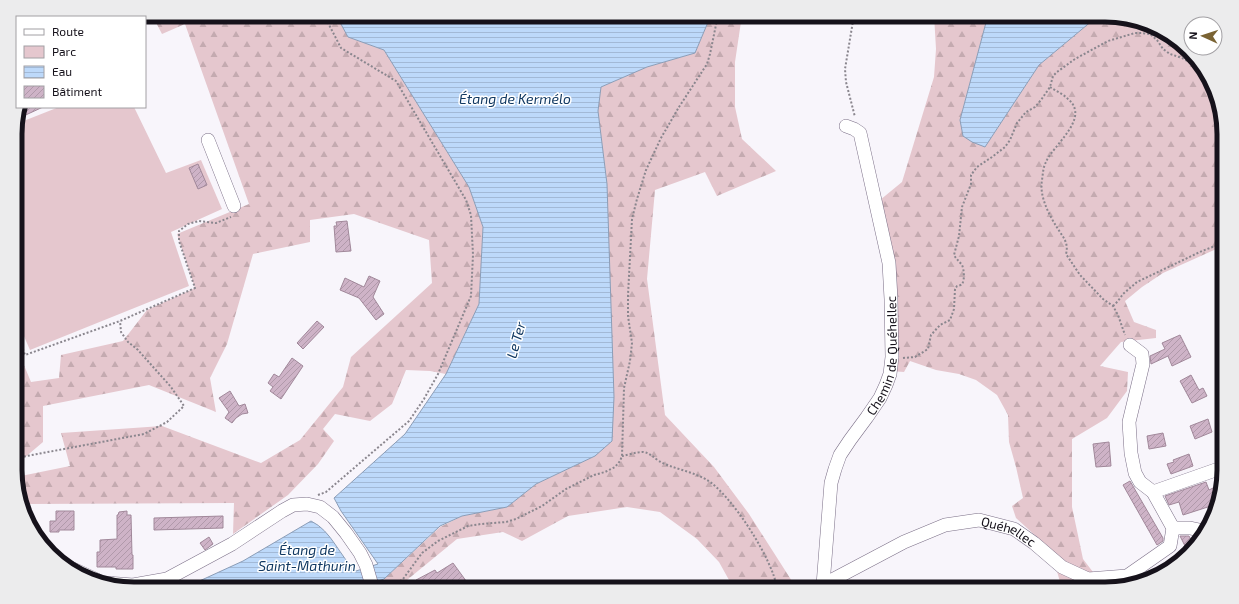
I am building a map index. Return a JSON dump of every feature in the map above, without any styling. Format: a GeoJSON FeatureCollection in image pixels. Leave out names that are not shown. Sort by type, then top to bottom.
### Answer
{"type":"FeatureCollection","features":[{"type":"Feature","properties":{"kind":"street"},"geometry":{"type":"LineString","coordinates":[[846,126],[860,133]]}},
{"type":"Feature","properties":{"kind":"street","name":"Chemin de Quéhellec"},"geometry":{"type":"LineString","coordinates":[[820,582],[831,483],[835,469],[840,455],[880,398],[890,374],[892,357],[892,299],[889,263],[860,133]]}},
{"type":"Feature","properties":{"kind":"street"},"geometry":{"type":"LineString","coordinates":[[208,140],[234,206]]}},
{"type":"Feature","properties":{"kind":"street"},"geometry":{"type":"LineString","coordinates":[[1130,345],[1142,354],[1143,364],[1129,422],[1135,473],[1140,482],[1153,492],[1173,528],[1190,528],[1199,530]]}},
{"type":"Feature","properties":{"kind":"street"},"geometry":{"type":"LineString","coordinates":[[1153,492],[1217,469]]}},
{"type":"Feature","properties":{"kind":"street"},"geometry":{"type":"LineString","coordinates":[[150,582],[166,579],[232,544],[282,511],[300,504],[315,505],[333,517],[356,548],[366,565],[371,582]]}},
{"type":"Feature","properties":{"kind":"street","name":"Quéhellec"},"geometry":{"type":"LineString","coordinates":[[828,582],[904,542],[945,526],[979,520],[1014,529],[1034,542],[1062,567],[1088,579],[1127,576],[1170,546],[1173,528]]}},
{"type":"Feature","properties":{"kind":"path"},"geometry":{"type":"LineString","coordinates":[[316,495],[326,492],[408,420],[424,399],[438,374],[471,296],[474,255],[471,215],[466,200],[396,81],[341,48],[328,22]]}},
{"type":"Feature","properties":{"kind":"path"},"geometry":{"type":"LineString","coordinates":[[399,582],[422,554],[438,541],[468,526],[506,522],[516,519],[542,506],[566,489],[594,475],[615,467],[620,461],[622,456],[624,388],[632,343],[628,316],[628,295],[632,219],[646,170],[661,138],[707,64],[717,22]]}},
{"type":"Feature","properties":{"kind":"path"},"geometry":{"type":"LineString","coordinates":[[852,22],[845,69],[846,82],[860,133]]}},
{"type":"Feature","properties":{"kind":"path"},"geometry":{"type":"LineString","coordinates":[[892,357],[908,358],[922,354],[928,350],[931,335],[940,325],[950,320],[954,309],[955,289],[963,283],[964,275],[962,265],[956,260],[954,255],[959,236],[962,207],[971,184],[971,175],[977,167],[992,157],[1010,140],[1017,123],[1026,112],[1035,107],[1050,87],[1053,76],[1075,59],[1108,41],[1134,33],[1150,34],[1157,40],[1163,49],[1170,54],[1191,63]]}},
{"type":"Feature","properties":{"kind":"path"},"geometry":{"type":"LineString","coordinates":[[1050,87],[1070,99],[1075,109],[1075,118],[1069,131],[1046,161],[1041,182],[1041,191],[1044,202],[1066,241],[1066,254],[1080,275],[1113,306],[1130,345]]}},
{"type":"Feature","properties":{"kind":"path"},"geometry":{"type":"LineString","coordinates":[[22,347],[25,355],[120,321],[195,288],[179,241],[179,232],[188,224],[199,221],[216,223],[232,217],[234,206]]}},
{"type":"Feature","properties":{"kind":"path"},"geometry":{"type":"LineString","coordinates":[[1113,306],[1123,294],[1137,282],[1217,245]]}},
{"type":"Feature","properties":{"kind":"path"},"geometry":{"type":"LineString","coordinates":[[22,457],[144,434],[167,422],[184,406],[171,386],[138,350],[128,342],[121,332],[120,321]]}},
{"type":"Feature","properties":{"kind":"path"},"geometry":{"type":"LineString","coordinates":[[622,456],[642,452],[651,454],[659,461],[707,480],[721,492],[752,533],[772,570],[776,582]]}},
{"type":"Feature","properties":{"kind":"green space"},"geometry":{"type":"Polygon","coordinates":[[[156,22],[340,22],[348,37],[384,50],[469,187],[483,227],[479,304],[446,374],[430,371],[406,370],[392,404],[370,421],[335,414],[323,429],[334,441],[318,464],[288,495],[233,534],[234,503],[28,505],[22,476],[70,466],[61,433],[162,426],[261,463],[300,440],[343,387],[351,357],[432,283],[429,240],[354,214],[310,220],[310,242],[253,254],[227,344],[210,378],[216,412],[149,385],[43,406],[43,442],[22,460],[22,360],[31,382],[59,378],[61,355],[123,341],[147,310],[195,288],[177,234],[249,204],[185,24],[162,34],[156,22]]]}},
{"type":"Feature","properties":{"kind":"green space"},"geometry":{"type":"Polygon","coordinates":[[[708,22],[741,22],[735,62],[735,107],[742,139],[776,171],[717,196],[705,172],[655,190],[647,279],[665,415],[714,467],[749,514],[793,582],[730,582],[719,562],[697,539],[660,512],[627,507],[568,516],[522,541],[503,532],[457,539],[405,582],[387,582],[384,579],[440,527],[462,516],[507,507],[536,484],[595,456],[607,184],[598,111],[601,87],[647,67],[695,53],[708,22]]]}},
{"type":"Feature","properties":{"kind":"green space"},"geometry":{"type":"Polygon","coordinates":[[[934,22],[986,22],[960,120],[985,147],[1039,65],[1091,22],[1120,23],[1134,26],[1155,34],[1179,50],[1183,56],[1189,60],[1202,78],[1213,105],[1217,134],[1217,249],[1163,273],[1125,301],[1134,322],[1156,330],[1156,338],[1121,342],[1100,366],[1128,372],[1127,391],[1107,418],[1072,439],[1072,507],[1083,559],[1101,582],[1060,582],[1051,550],[1016,518],[1012,506],[1023,498],[1009,442],[1008,415],[997,395],[976,380],[959,374],[936,370],[910,361],[904,372],[891,371],[891,299],[874,205],[902,182],[934,77],[936,49],[934,22]]]}},
{"type":"Feature","properties":{"kind":"green space"},"geometry":{"type":"Polygon","coordinates":[[[56,108],[134,108],[166,173],[201,160],[222,209],[171,232],[189,286],[30,350],[22,332],[23,121],[56,108]]]}},
{"type":"Feature","properties":{"kind":"water","name":"Étang de Kermélo"},"geometry":{"type":"Polygon","coordinates":[[[340,22],[708,22],[695,53],[647,67],[601,87],[598,111],[607,184],[614,397],[612,441],[595,456],[536,484],[507,507],[462,516],[440,526],[384,579],[375,582],[197,582],[243,561],[311,521],[318,525],[330,537],[356,571],[378,564],[341,511],[334,498],[405,434],[446,374],[479,304],[483,227],[469,187],[384,50],[348,37],[340,22]]]}},
{"type":"Feature","properties":{"kind":"water"},"geometry":{"type":"Polygon","coordinates":[[[986,22],[1091,22],[1039,65],[985,147],[972,142],[963,136],[960,120],[986,22]]]}},
{"type":"Feature","properties":{"kind":"building"},"geometry":{"type":"Polygon","coordinates":[[[25,108],[41,108],[23,116],[25,108]]]}},
{"type":"Feature","properties":{"kind":"building"},"geometry":{"type":"Polygon","coordinates":[[[198,164],[207,185],[198,189],[189,168],[198,164]]]}},
{"type":"Feature","properties":{"kind":"building"},"geometry":{"type":"Polygon","coordinates":[[[347,221],[351,251],[336,252],[334,226],[337,226],[336,222],[347,221]]]}},
{"type":"Feature","properties":{"kind":"building"},"geometry":{"type":"Polygon","coordinates":[[[369,276],[380,281],[373,297],[384,314],[376,320],[359,298],[340,290],[345,278],[364,287],[369,276]]]}},
{"type":"Feature","properties":{"kind":"building"},"geometry":{"type":"Polygon","coordinates":[[[317,321],[324,327],[303,349],[297,343],[317,321]]]}},
{"type":"Feature","properties":{"kind":"building"},"geometry":{"type":"Polygon","coordinates":[[[1180,335],[1191,357],[1172,366],[1168,356],[1151,364],[1150,356],[1165,349],[1162,343],[1180,335]]]}},
{"type":"Feature","properties":{"kind":"building"},"geometry":{"type":"Polygon","coordinates":[[[292,358],[303,366],[281,399],[270,391],[273,387],[268,383],[274,374],[279,377],[292,358]]]}},
{"type":"Feature","properties":{"kind":"building"},"geometry":{"type":"Polygon","coordinates":[[[1191,375],[1199,390],[1203,388],[1207,396],[1192,403],[1180,381],[1191,375]]]}},
{"type":"Feature","properties":{"kind":"building"},"geometry":{"type":"Polygon","coordinates":[[[230,391],[239,406],[245,404],[248,413],[242,414],[232,423],[225,418],[229,412],[219,398],[230,391]]]}},
{"type":"Feature","properties":{"kind":"building"},"geometry":{"type":"Polygon","coordinates":[[[1208,419],[1212,432],[1195,439],[1190,426],[1208,419]]]}},
{"type":"Feature","properties":{"kind":"building"},"geometry":{"type":"Polygon","coordinates":[[[1163,433],[1166,446],[1149,449],[1147,436],[1163,433]]]}},
{"type":"Feature","properties":{"kind":"building"},"geometry":{"type":"Polygon","coordinates":[[[1109,442],[1111,466],[1096,467],[1093,444],[1109,442]]]}},
{"type":"Feature","properties":{"kind":"building"},"geometry":{"type":"Polygon","coordinates":[[[1189,454],[1193,466],[1171,474],[1167,464],[1189,454]]]}},
{"type":"Feature","properties":{"kind":"building"},"geometry":{"type":"Polygon","coordinates":[[[1130,481],[1163,538],[1163,541],[1157,545],[1123,485],[1130,481]]]}},
{"type":"Feature","properties":{"kind":"building"},"geometry":{"type":"Polygon","coordinates":[[[1206,482],[1209,490],[1213,488],[1215,492],[1211,506],[1183,515],[1179,502],[1169,505],[1165,496],[1206,482]]]}},
{"type":"Feature","properties":{"kind":"building"},"geometry":{"type":"Polygon","coordinates":[[[56,511],[74,511],[74,530],[59,530],[59,532],[50,532],[50,521],[56,521],[56,511]]]}},
{"type":"Feature","properties":{"kind":"building"},"geometry":{"type":"Polygon","coordinates":[[[127,511],[127,515],[131,515],[133,569],[97,567],[97,552],[100,552],[100,540],[117,539],[117,515],[119,512],[127,511]]]}},
{"type":"Feature","properties":{"kind":"building"},"geometry":{"type":"Polygon","coordinates":[[[223,516],[223,528],[154,530],[154,518],[223,516]]]}},
{"type":"Feature","properties":{"kind":"building"},"geometry":{"type":"Polygon","coordinates":[[[1180,536],[1189,536],[1192,541],[1185,546],[1180,536]]]}},
{"type":"Feature","properties":{"kind":"building"},"geometry":{"type":"Polygon","coordinates":[[[209,537],[213,544],[205,550],[200,543],[209,537]]]}},
{"type":"Feature","properties":{"kind":"building"},"geometry":{"type":"Polygon","coordinates":[[[453,563],[467,582],[417,582],[416,580],[435,570],[437,573],[453,563]]]}},
{"type":"Feature","properties":{"kind":"water label","name":"Le Ter"},"geometry":{"type":"Point","coordinates":[516,340]}},
{"type":"Feature","properties":{"kind":"water label","name":"Étang de Saint-Mathurin"},"geometry":{"type":"Point","coordinates":[307,558]}}]}
